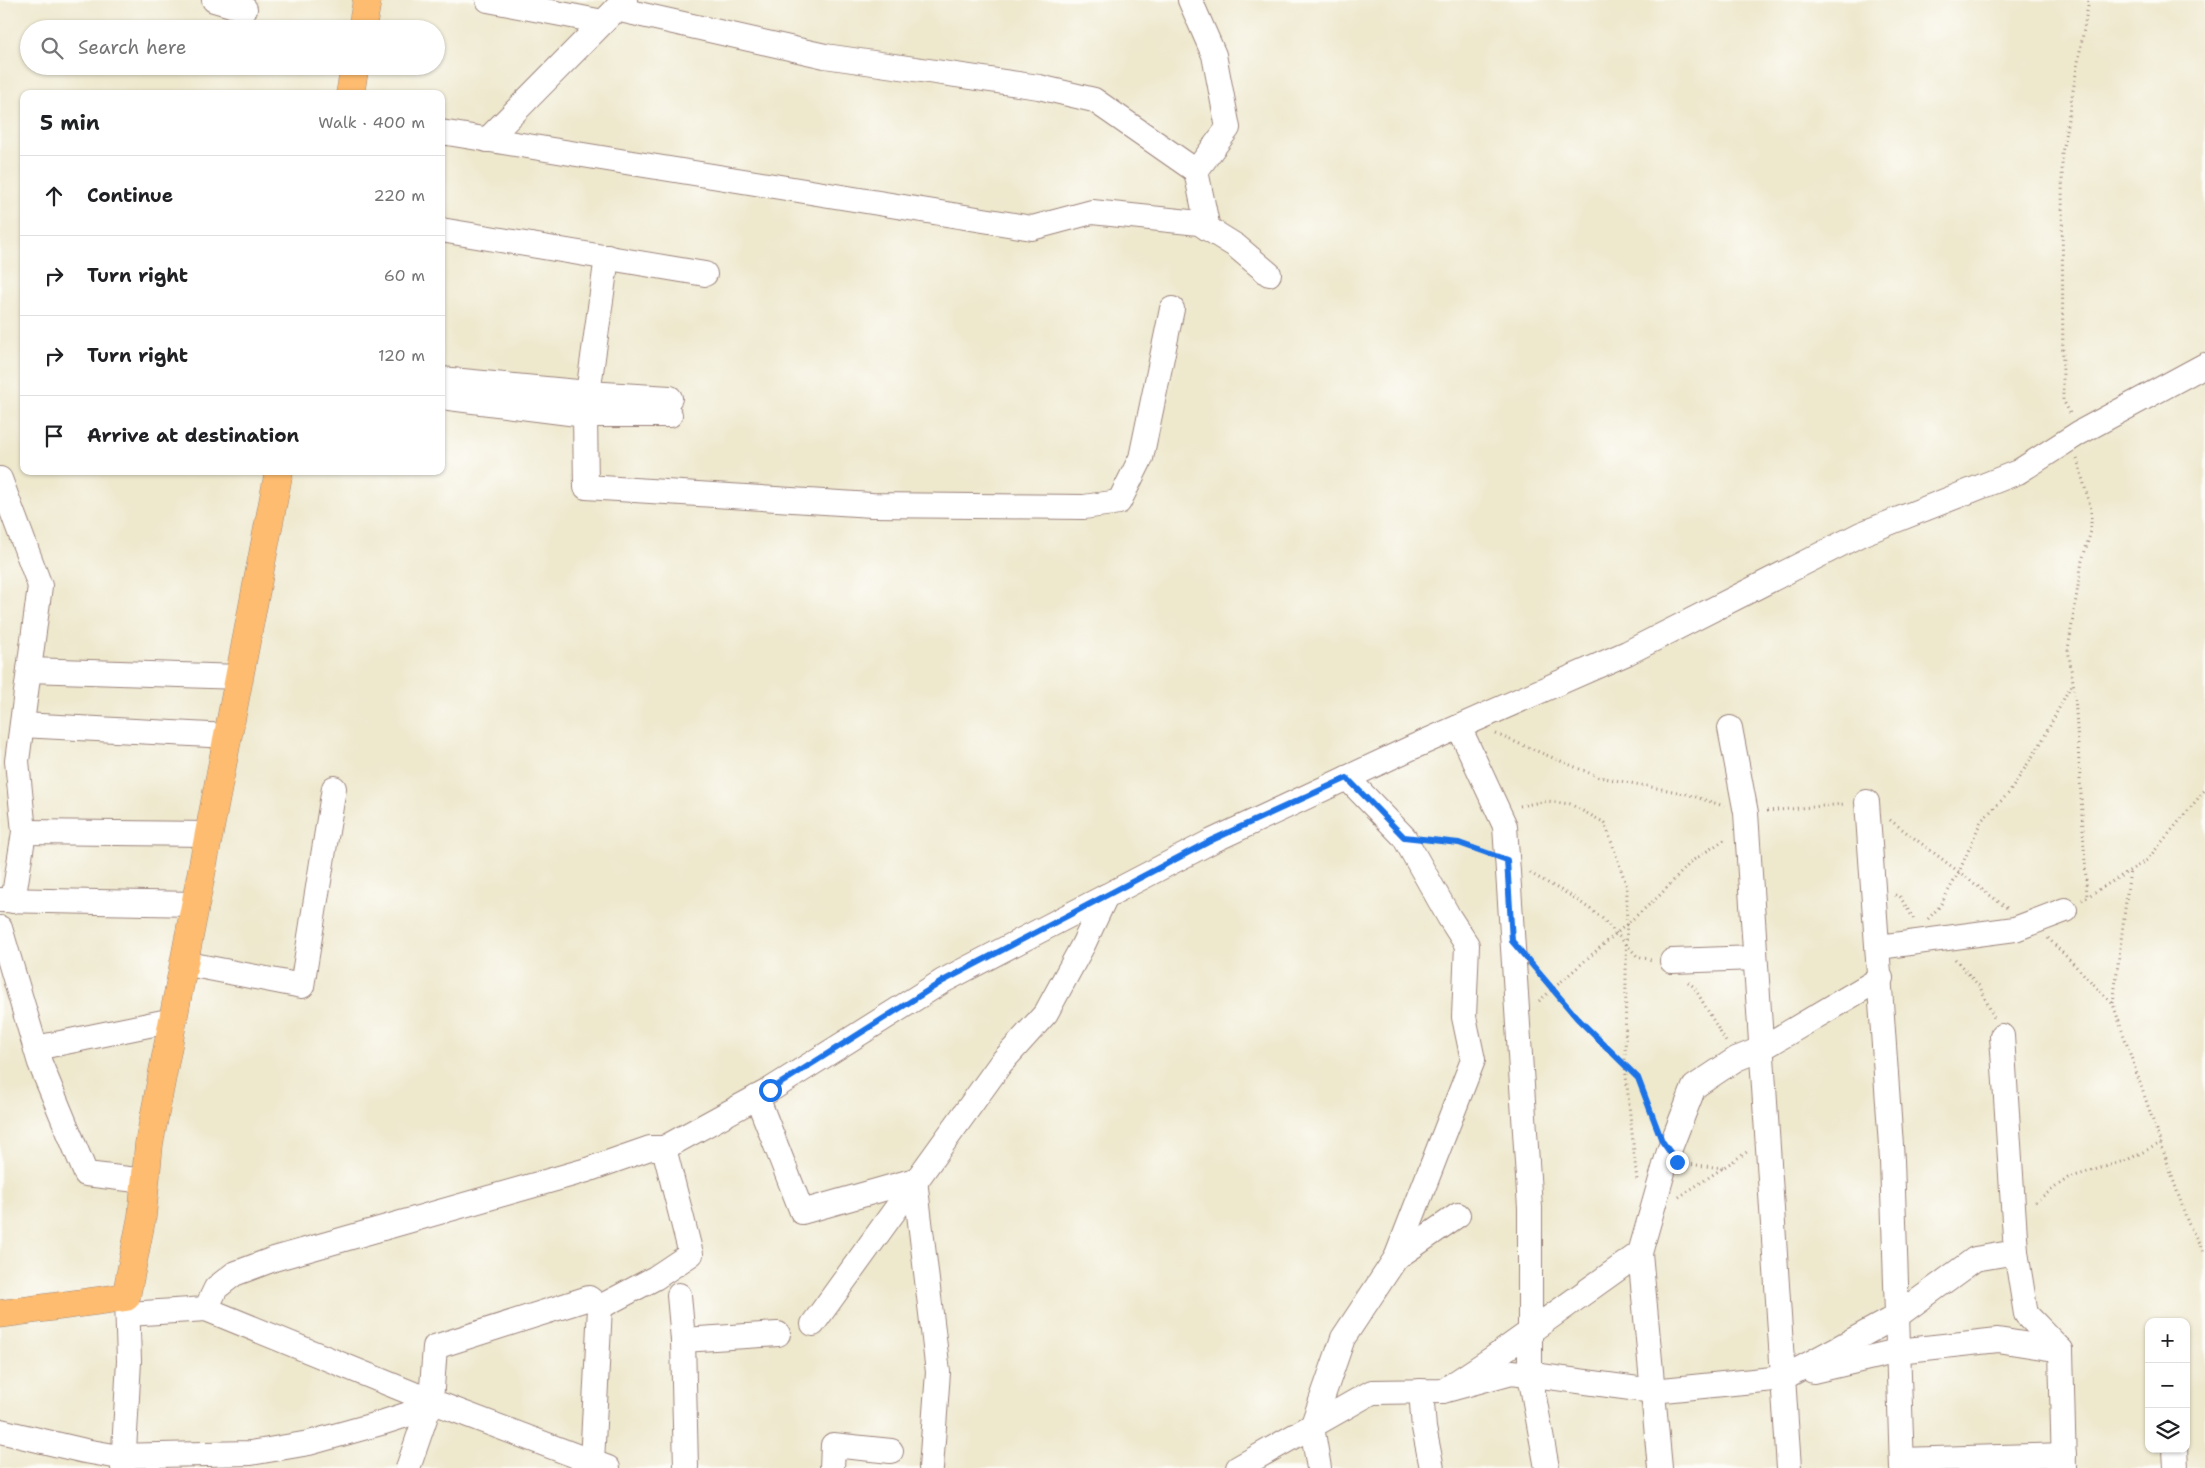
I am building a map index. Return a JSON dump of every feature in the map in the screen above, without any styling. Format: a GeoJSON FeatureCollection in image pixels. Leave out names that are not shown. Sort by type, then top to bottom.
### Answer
{"type":"FeatureCollection","features":[{"type":"Feature","properties":{"kind":"main road"},"geometry":{"type":"LineString","coordinates":[[364,20],[367,0]]}},
{"type":"Feature","properties":{"kind":"main road"},"geometry":{"type":"LineString","coordinates":[[351,90],[353,75]]}},
{"type":"Feature","properties":{"kind":"main road"},"geometry":{"type":"LineString","coordinates":[[0,1314],[127,1306],[142,1216],[150,1144],[183,963],[278,475]]}},
{"type":"Feature","properties":{"kind":"street"},"geometry":{"type":"LineString","coordinates":[[214,0],[245,9]]}},
{"type":"Feature","properties":{"kind":"street"},"geometry":{"type":"LineString","coordinates":[[488,0],[615,10],[825,56],[1039,87],[1094,100],[1196,171],[1208,229]]}},
{"type":"Feature","properties":{"kind":"street"},"geometry":{"type":"LineString","coordinates":[[1190,0],[1214,54],[1228,128],[1196,171]]}},
{"type":"Feature","properties":{"kind":"street"},"geometry":{"type":"LineString","coordinates":[[487,140],[615,10]]}},
{"type":"Feature","properties":{"kind":"street"},"geometry":{"type":"LineString","coordinates":[[445,133],[1032,228],[1092,212],[1199,223],[1236,246],[1269,274]]}},
{"type":"Feature","properties":{"kind":"street"},"geometry":{"type":"LineString","coordinates":[[445,231],[705,274]]}},
{"type":"Feature","properties":{"kind":"street"},"geometry":{"type":"LineString","coordinates":[[607,257],[586,404],[586,487],[872,505],[1084,507],[1119,502],[1141,458],[1172,309]]}},
{"type":"Feature","properties":{"kind":"street"},"geometry":{"type":"LineString","coordinates":[[206,1309],[216,1288],[234,1274],[274,1259],[587,1170],[650,1148],[664,1148],[757,1097],[943,981],[1212,840],[1627,652],[1861,534],[2018,472],[2075,435],[2205,365]]}},
{"type":"Feature","properties":{"kind":"street"},"geometry":{"type":"LineString","coordinates":[[445,380],[586,404]]}},
{"type":"Feature","properties":{"kind":"street"},"geometry":{"type":"LineString","coordinates":[[445,397],[670,407]]}},
{"type":"Feature","properties":{"kind":"street"},"geometry":{"type":"LineString","coordinates":[[0,478],[40,586],[17,761],[24,832],[7,901],[195,904]]}},
{"type":"Feature","properties":{"kind":"street"},"geometry":{"type":"LineString","coordinates":[[29,670],[240,677]]}},
{"type":"Feature","properties":{"kind":"street"},"geometry":{"type":"LineString","coordinates":[[22,726],[228,736]]}},
{"type":"Feature","properties":{"kind":"street"},"geometry":{"type":"LineString","coordinates":[[1459,727],[1505,826],[1530,1208],[1530,1375],[1547,1468]]}},
{"type":"Feature","properties":{"kind":"street"},"geometry":{"type":"LineString","coordinates":[[1730,728],[1746,819],[1789,1468]]}},
{"type":"Feature","properties":{"kind":"street"},"geometry":{"type":"LineString","coordinates":[[1319,1468],[1312,1427],[1343,1338],[1396,1258],[1473,1060],[1464,1018],[1467,945],[1449,918],[1404,837],[1347,778]]}},
{"type":"Feature","properties":{"kind":"street"},"geometry":{"type":"LineString","coordinates":[[183,963],[302,986],[334,788]]}},
{"type":"Feature","properties":{"kind":"street"},"geometry":{"type":"LineString","coordinates":[[1867,802],[1881,978],[1892,1160],[1902,1464],[2064,1461],[2061,1350],[2026,1314],[2016,1252],[2002,1036]]}},
{"type":"Feature","properties":{"kind":"street"},"geometry":{"type":"LineString","coordinates":[[24,832],[209,834]]}},
{"type":"Feature","properties":{"kind":"street"},"geometry":{"type":"LineString","coordinates":[[813,1324],[1001,1063],[1046,1013],[1083,945],[1106,896]]}},
{"type":"Feature","properties":{"kind":"street"},"geometry":{"type":"LineString","coordinates":[[1878,946],[2015,929],[2064,910]]}},
{"type":"Feature","properties":{"kind":"street"},"geometry":{"type":"LineString","coordinates":[[0,928],[36,1048],[86,1174],[146,1181]]}},
{"type":"Feature","properties":{"kind":"street"},"geometry":{"type":"LineString","coordinates":[[1664,961],[1755,958]]}},
{"type":"Feature","properties":{"kind":"street"},"geometry":{"type":"LineString","coordinates":[[1660,1468],[1640,1253],[1669,1152],[1694,1087],[1736,1059],[1761,1049],[1881,978]]}},
{"type":"Feature","properties":{"kind":"street"},"geometry":{"type":"LineString","coordinates":[[36,1048],[173,1020]]}},
{"type":"Feature","properties":{"kind":"street"},"geometry":{"type":"LineString","coordinates":[[757,1097],[802,1212],[915,1180]]}},
{"type":"Feature","properties":{"kind":"street"},"geometry":{"type":"LineString","coordinates":[[600,1307],[655,1278],[691,1254],[664,1148]]}},
{"type":"Feature","properties":{"kind":"street"},"geometry":{"type":"LineString","coordinates":[[915,1180],[938,1372],[931,1468]]}},
{"type":"Feature","properties":{"kind":"street"},"geometry":{"type":"LineString","coordinates":[[1396,1258],[1458,1215]]}},
{"type":"Feature","properties":{"kind":"street"},"geometry":{"type":"LineString","coordinates":[[1782,1378],[1897,1316],[1975,1259],[2016,1252]]}},
{"type":"Feature","properties":{"kind":"street"},"geometry":{"type":"LineString","coordinates":[[1432,1468],[1424,1428],[1432,1391],[1530,1330],[1640,1253]]}},
{"type":"Feature","properties":{"kind":"street"},"geometry":{"type":"LineString","coordinates":[[680,1295],[686,1468]]}},
{"type":"Feature","properties":{"kind":"street"},"geometry":{"type":"LineString","coordinates":[[123,1462],[129,1361],[127,1306],[206,1309],[431,1401],[603,1466],[600,1307],[589,1298],[435,1347],[431,1401],[408,1468]]}},
{"type":"Feature","properties":{"kind":"street"},"geometry":{"type":"LineString","coordinates":[[683,1340],[778,1334]]}},
{"type":"Feature","properties":{"kind":"street"},"geometry":{"type":"LineString","coordinates":[[1238,1468],[1372,1392],[1432,1391],[1512,1372],[1653,1391],[1782,1378],[1898,1351],[1998,1340],[2061,1350]]}},
{"type":"Feature","properties":{"kind":"street"},"geometry":{"type":"LineString","coordinates":[[0,1431],[123,1462],[251,1453],[309,1443],[409,1414],[431,1401]]}},
{"type":"Feature","properties":{"kind":"street"},"geometry":{"type":"LineString","coordinates":[[832,1468],[833,1446],[891,1451]]}},
{"type":"Feature","properties":{"kind":"street"},"geometry":{"type":"LineString","coordinates":[[2175,1453],[2176,1468]]}},
{"type":"Feature","properties":{"kind":"path"},"geometry":{"type":"LineString","coordinates":[[2088,896],[2073,682],[2068,649],[2082,562],[2091,531],[2091,509],[2075,435],[2063,400],[2062,153],[2089,0]]}},
{"type":"Feature","properties":{"kind":"path"},"geometry":{"type":"LineString","coordinates":[[1905,943],[1940,906],[1959,872],[1981,821],[2009,793],[2041,743],[2073,682]]}},
{"type":"Feature","properties":{"kind":"path"},"geometry":{"type":"LineString","coordinates":[[1484,716],[1496,735],[1599,777],[1683,793],[1746,819]]}},
{"type":"Feature","properties":{"kind":"path"},"geometry":{"type":"LineString","coordinates":[[2064,910],[2147,860],[2205,790]]}},
{"type":"Feature","properties":{"kind":"path"},"geometry":{"type":"LineString","coordinates":[[1497,809],[1547,801],[1570,804],[1605,823],[1627,887],[1628,947],[1625,1066],[1640,1208],[1651,1215],[1766,1140]]}},
{"type":"Feature","properties":{"kind":"path"},"geometry":{"type":"LineString","coordinates":[[1517,1020],[1659,896],[1692,861],[1746,819],[1867,802],[2003,906],[2032,922],[2113,1004],[2188,1222],[2205,1254]]}},
{"type":"Feature","properties":{"kind":"path"},"geometry":{"type":"LineString","coordinates":[[1404,837],[1459,843],[1507,860],[1573,897],[1600,917],[1637,956],[1664,961]]}},
{"type":"Feature","properties":{"kind":"path"},"geometry":{"type":"LineString","coordinates":[[2113,1004],[2130,870]]}},
{"type":"Feature","properties":{"kind":"path"},"geometry":{"type":"LineString","coordinates":[[1535,967],[1577,1018],[1638,1078],[1662,1141],[1677,1162],[1724,1168]]}},
{"type":"Feature","properties":{"kind":"path"},"geometry":{"type":"LineString","coordinates":[[1687,982],[1694,987],[1736,1059]]}},
{"type":"Feature","properties":{"kind":"path"},"geometry":{"type":"LineString","coordinates":[[2014,1217],[2068,1178],[2128,1160],[2161,1143]]}},
{"type":"Feature","properties":{"kind":"route"},"geometry":{"type":"LineString","coordinates":[[770,1090],[943,981],[1212,840],[1347,778],[1404,837],[1459,843],[1507,860],[1512,941],[1547,980],[1577,1018],[1638,1078],[1662,1141],[1677,1162]]}}]}
